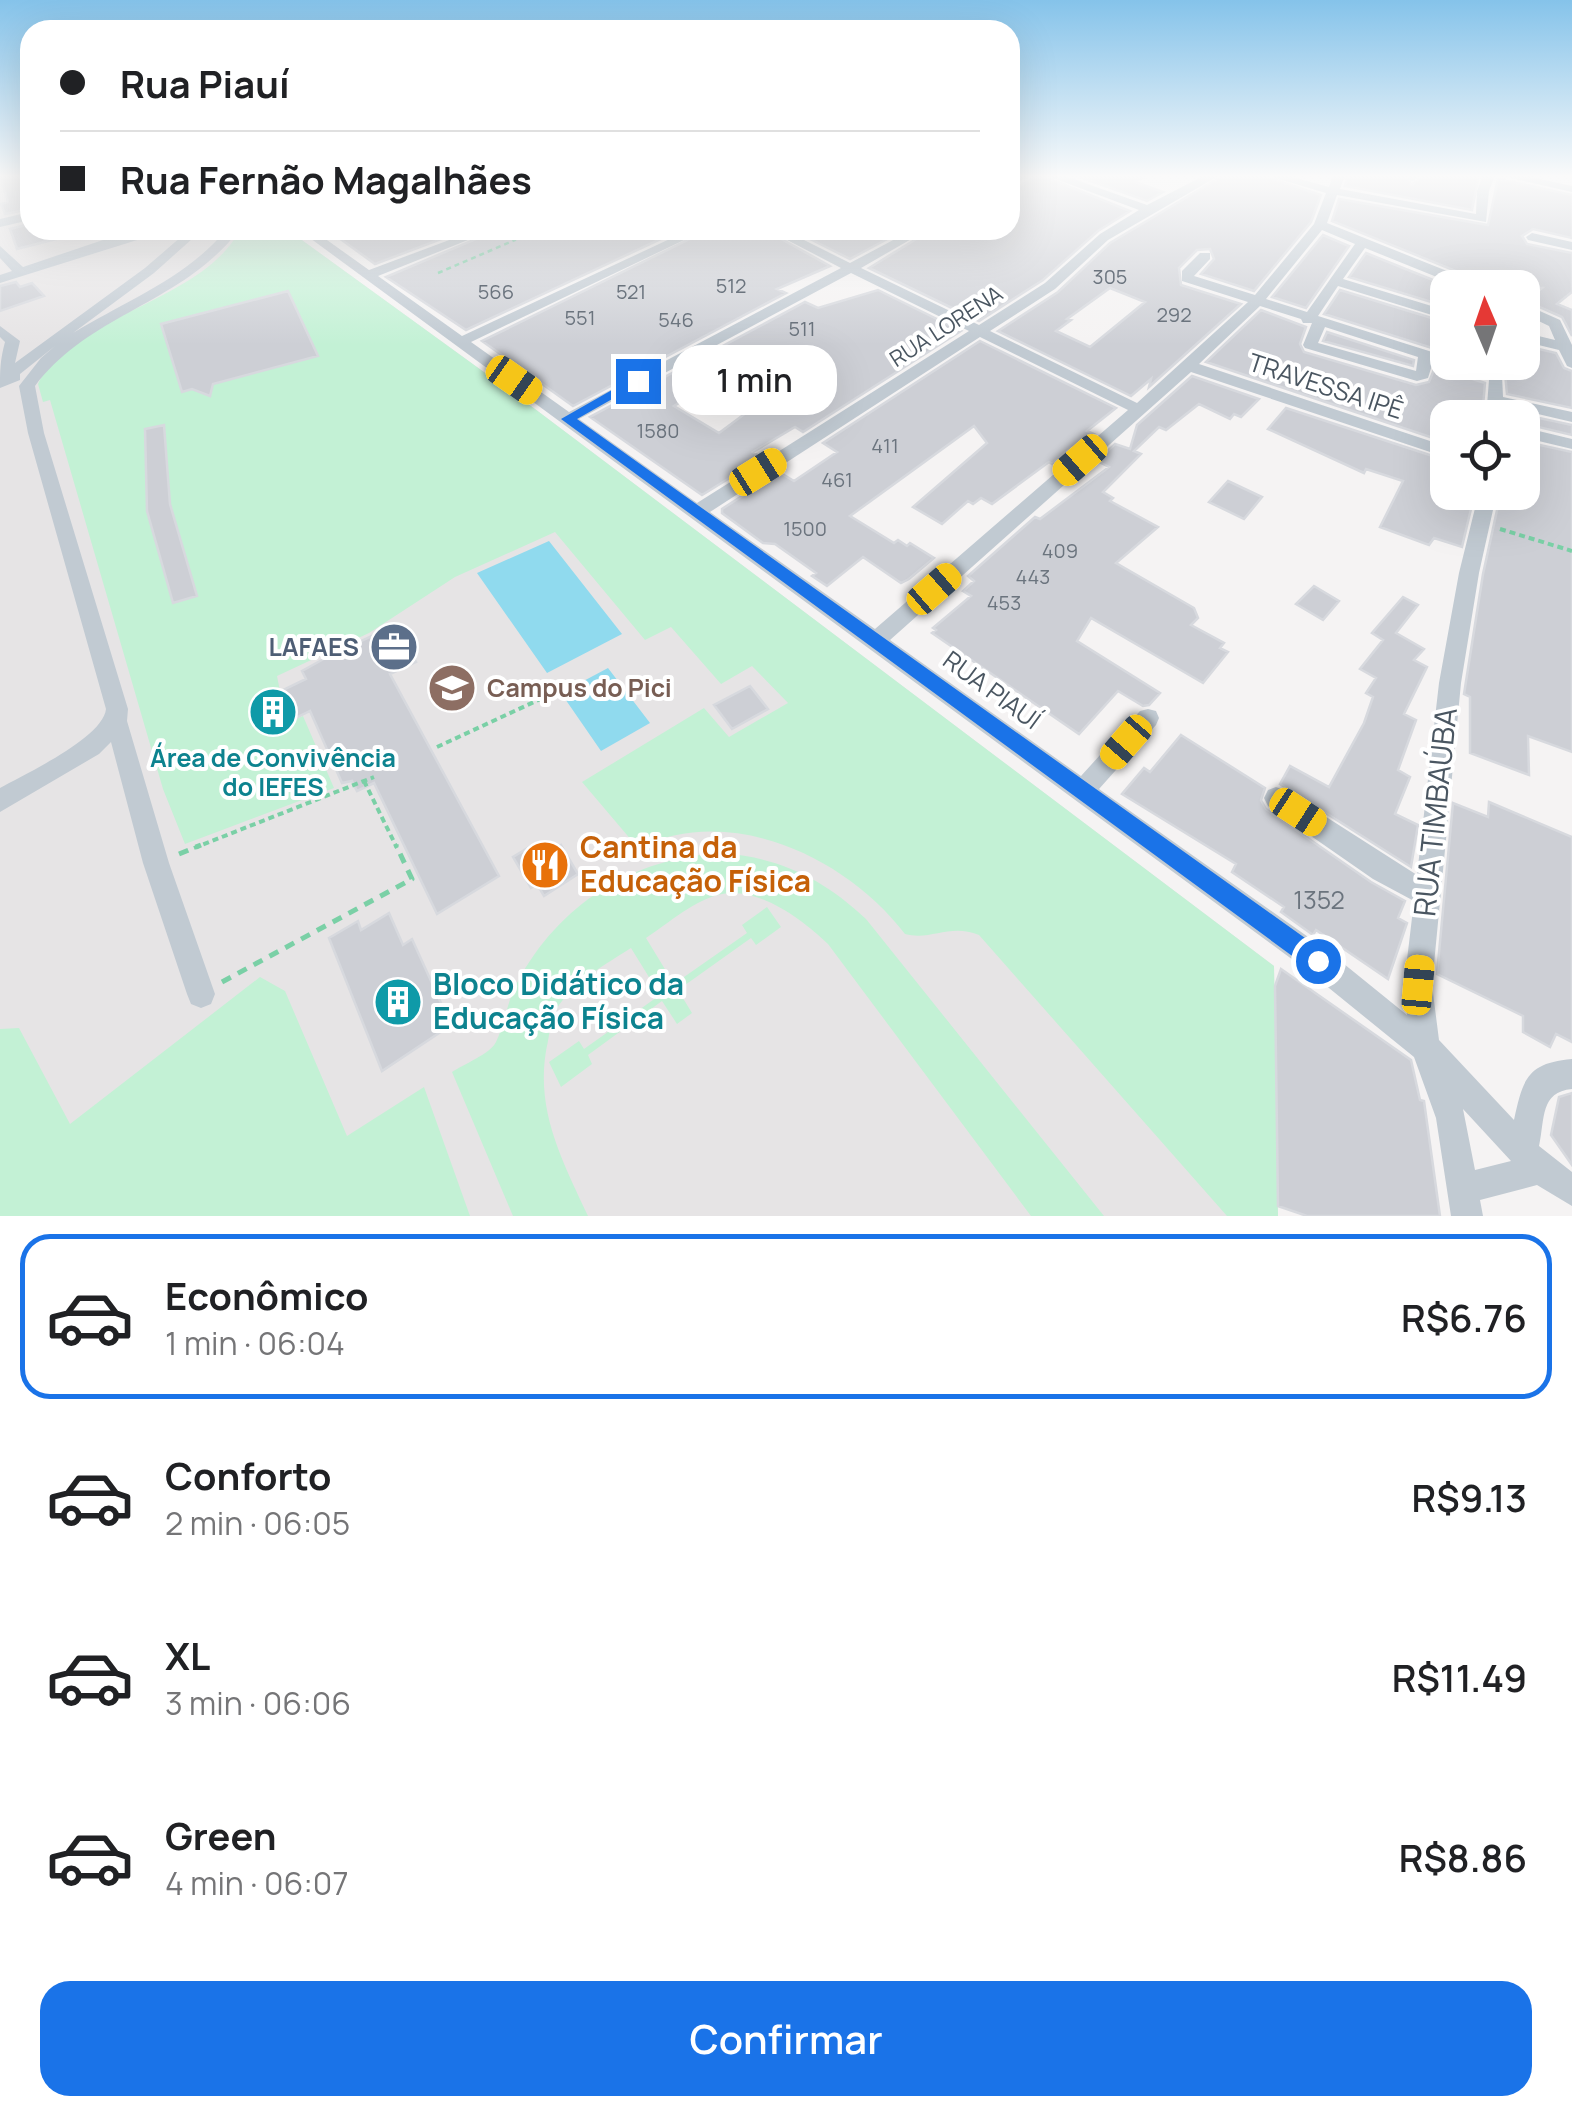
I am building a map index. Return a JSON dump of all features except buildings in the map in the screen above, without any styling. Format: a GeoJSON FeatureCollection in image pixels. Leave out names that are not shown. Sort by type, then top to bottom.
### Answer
{"type":"FeatureCollection","features":[{"type":"Feature","properties":{"kind":"street","name":"RUA LORENA"},"geometry":{"type":"LineString","coordinates":[[698,510],[1050,286],[1113,232]]}},
{"type":"Feature","properties":{"kind":"street"},"geometry":{"type":"LineString","coordinates":[[876,640],[1189,366],[1256,302],[1314,232]]}},
{"type":"Feature","properties":{"kind":"street"},"geometry":{"type":"LineString","coordinates":[[1337,232],[1432,270]]}},
{"type":"Feature","properties":{"kind":"street"},"geometry":{"type":"LineString","coordinates":[[1532,238],[1572,246]]}},
{"type":"Feature","properties":{"kind":"street"},"geometry":{"type":"LineString","coordinates":[[0,279],[120,240]]}},
{"type":"Feature","properties":{"kind":"street"},"geometry":{"type":"LineString","coordinates":[[5,379],[185,240]]}},
{"type":"Feature","properties":{"kind":"street"},"geometry":{"type":"LineString","coordinates":[[201,994],[156,863],[29,406],[27,386],[72,343],[198,269],[223,240]]}},
{"type":"Feature","properties":{"kind":"street","name":"RUA PIAUÍ"},"geometry":{"type":"LineString","coordinates":[[318,240],[698,510],[1318,961],[1426,1046],[1531,1160],[1572,1190]]}},
{"type":"Feature","properties":{"kind":"street"},"geometry":{"type":"LineString","coordinates":[[366,276],[461,240]]}},
{"type":"Feature","properties":{"kind":"street"},"geometry":{"type":"LineString","coordinates":[[460,342],[679,240]]}},
{"type":"Feature","properties":{"kind":"street"},"geometry":{"type":"LineString","coordinates":[[799,240],[848,268],[1138,409]]}},
{"type":"Feature","properties":{"kind":"street"},"geometry":{"type":"LineString","coordinates":[[568,419],[896,240]]}},
{"type":"Feature","properties":{"kind":"street"},"geometry":{"type":"LineString","coordinates":[[1363,242],[1334,281],[1314,322],[1310,345],[1416,376],[1423,375],[1426,356],[1430,357]]}},
{"type":"Feature","properties":{"kind":"street"},"geometry":{"type":"LineString","coordinates":[[0,250],[20,272]]}},
{"type":"Feature","properties":{"kind":"street"},"geometry":{"type":"LineString","coordinates":[[1205,256],[1186,274],[1187,278],[1314,322]]}},
{"type":"Feature","properties":{"kind":"street"},"geometry":{"type":"LineString","coordinates":[[1334,281],[1430,310]]}},
{"type":"Feature","properties":{"kind":"street"},"geometry":{"type":"LineString","coordinates":[[1540,316],[1555,323],[1572,364]]}},
{"type":"Feature","properties":{"kind":"street"},"geometry":{"type":"LineString","coordinates":[[0,330],[13,341],[5,379]]}},
{"type":"Feature","properties":{"kind":"street"},"geometry":{"type":"LineString","coordinates":[[1540,340],[1566,347]]}},
{"type":"Feature","properties":{"kind":"street","name":"TRAVESSA IPÊ"},"geometry":{"type":"LineString","coordinates":[[1189,366],[1430,446]]}},
{"type":"Feature","properties":{"kind":"street"},"geometry":{"type":"LineString","coordinates":[[5,379],[31,380]]}},
{"type":"Feature","properties":{"kind":"street"},"geometry":{"type":"LineString","coordinates":[[1540,414],[1572,417]]}},
{"type":"Feature","properties":{"kind":"street"},"geometry":{"type":"LineString","coordinates":[[1540,436],[1572,444]]}},
{"type":"Feature","properties":{"kind":"street","name":"RUA TIMBAÚBA"},"geometry":{"type":"LineString","coordinates":[[1485,510],[1468,573],[1450,682],[1418,985],[1426,1046],[1451,1118],[1465,1202],[1531,1160]]}},
{"type":"Feature","properties":{"kind":"street"},"geometry":{"type":"LineString","coordinates":[[1083,791],[1148,718]]}},
{"type":"Feature","properties":{"kind":"street"},"geometry":{"type":"LineString","coordinates":[[0,800],[91,746],[116,721]]}},
{"type":"Feature","properties":{"kind":"street"},"geometry":{"type":"LineString","coordinates":[[1276,798],[1426,894]]}},
{"type":"Feature","properties":{"kind":"street"},"geometry":{"type":"LineString","coordinates":[[1531,1160],[1536,1090],[1550,1076],[1572,1074]]}},
{"type":"Feature","properties":{"kind":"path"},"geometry":{"type":"LineString","coordinates":[[438,272],[515,240]]}},
{"type":"Feature","properties":{"kind":"path"},"geometry":{"type":"LineString","coordinates":[[1482,523],[1572,550]]}},
{"type":"Feature","properties":{"kind":"path"},"geometry":{"type":"LineString","coordinates":[[437,746],[549,695]]}},
{"type":"Feature","properties":{"kind":"path"},"geometry":{"type":"LineString","coordinates":[[156,863],[374,777]]}},
{"type":"Feature","properties":{"kind":"path"},"geometry":{"type":"LineString","coordinates":[[201,994],[412,879],[364,780]]}},
{"type":"Feature","properties":{"kind":"shaded area","name":"Campus do Pici"},"geometry":{"type":"Polygon","coordinates":[[[0,232],[20,232],[20,240],[302,240],[535,409],[1274,966],[1278,1216],[0,1216],[0,232]]]}},
{"type":"Feature","properties":{"kind":"green space"},"geometry":{"type":"Polygon","coordinates":[[[233,240],[302,240],[535,409],[1274,966],[1278,1216],[1227,1216],[979,935],[959,931],[905,934],[880,906],[819,861],[748,835],[711,832],[674,836],[638,848],[582,782],[704,708],[729,737],[788,703],[752,666],[721,684],[671,627],[645,640],[555,532],[455,577],[369,633],[277,676],[280,691],[252,705],[265,733],[303,716],[334,788],[185,844],[163,789],[50,400],[43,402],[38,384],[55,360],[78,341],[197,275],[222,255],[233,240]]]}},
{"type":"Feature","properties":{"kind":"green space"},"geometry":{"type":"Polygon","coordinates":[[[723,853],[763,860],[800,873],[834,893],[866,919],[1104,1216],[1031,1216],[828,944],[780,907],[736,893],[702,901],[646,938],[674,984],[747,933],[742,925],[767,907],[781,927],[756,945],[751,938],[678,990],[692,1013],[677,1024],[662,1001],[588,1055],[592,1064],[561,1087],[549,1062],[579,1041],[584,1049],[660,995],[631,948],[583,980],[559,1005],[544,1065],[547,1110],[560,1152],[588,1216],[513,1216],[452,1072],[493,1046],[517,983],[534,955],[577,908],[629,875],[690,856],[723,853]]]}},
{"type":"Feature","properties":{"kind":"green space"},"geometry":{"type":"Polygon","coordinates":[[[260,977],[285,991],[347,1136],[424,1087],[470,1216],[0,1216],[0,1029],[19,1028],[70,1124],[260,977]]]}},
{"type":"Feature","properties":{"kind":"water"},"geometry":{"type":"Polygon","coordinates":[[[549,541],[622,634],[547,673],[477,573],[549,541]]]}},
{"type":"Feature","properties":{"kind":"water"},"geometry":{"type":"Polygon","coordinates":[[[608,668],[650,723],[601,751],[561,693],[608,668]]]}},
{"type":"Feature","properties":{"kind":"place","name":"LAFAES"},"geometry":{"type":"Point","coordinates":[394,647]}},
{"type":"Feature","properties":{"kind":"place","name":"Campus do Pici"},"geometry":{"type":"Point","coordinates":[452,688]}},
{"type":"Feature","properties":{"kind":"place","name":"Área de Convivência do IEFES"},"geometry":{"type":"Point","coordinates":[273,712]}},
{"type":"Feature","properties":{"kind":"place","name":"Cantina da Educação Física"},"geometry":{"type":"Point","coordinates":[545,865]}},
{"type":"Feature","properties":{"kind":"place","name":"Bloco Didático da Educação Física"},"geometry":{"type":"Point","coordinates":[398,1002]}},
{"type":"Feature","properties":{"kind":"route"},"geometry":{"type":"LineString","coordinates":[[638,381],[568,419],[1318,961]]}}]}
